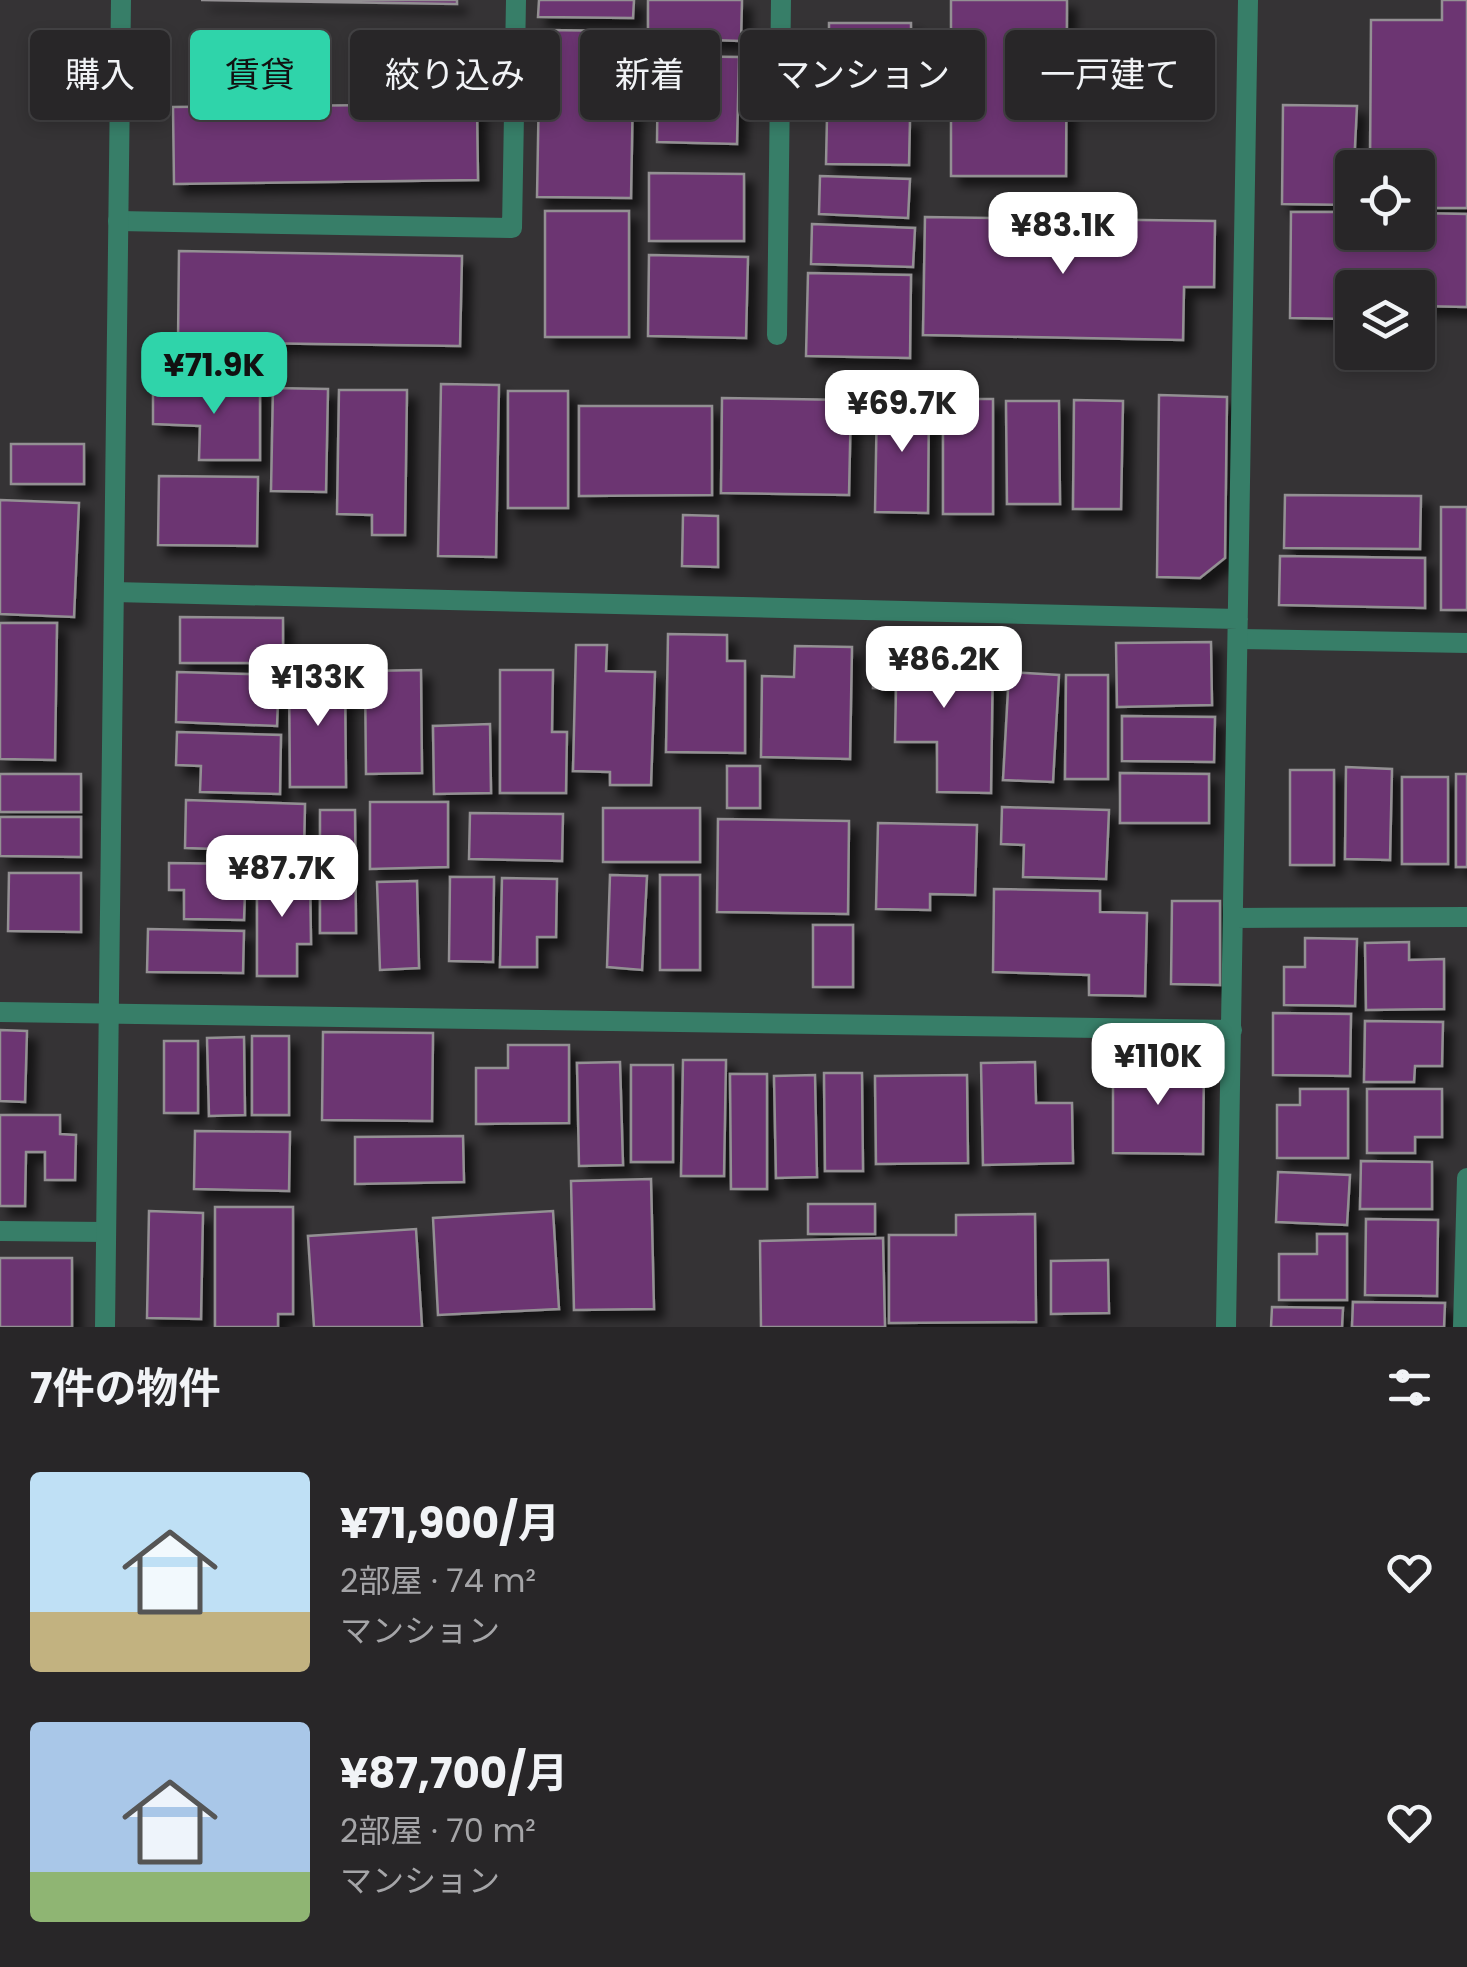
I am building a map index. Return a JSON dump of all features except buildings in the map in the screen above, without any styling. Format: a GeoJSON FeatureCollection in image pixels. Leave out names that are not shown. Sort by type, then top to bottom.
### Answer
{"type":"FeatureCollection","features":[{"type":"Feature","properties":{"kind":"street"},"geometry":{"type":"LineString","coordinates":[[105,1327],[121,0]]}},
{"type":"Feature","properties":{"kind":"street"},"geometry":{"type":"LineString","coordinates":[[118,221],[512,228],[516,0]]}},
{"type":"Feature","properties":{"kind":"street"},"geometry":{"type":"LineString","coordinates":[[778,335],[782,0]]}},
{"type":"Feature","properties":{"kind":"street"},"geometry":{"type":"LineString","coordinates":[[1226,1327],[1248,0]]}},
{"type":"Feature","properties":{"kind":"street"},"geometry":{"type":"LineString","coordinates":[[114,592],[1238,629],[1467,642]]}},
{"type":"Feature","properties":{"kind":"street"},"geometry":{"type":"LineString","coordinates":[[1234,918],[1467,917]]}},
{"type":"Feature","properties":{"kind":"street"},"geometry":{"type":"LineString","coordinates":[[0,1012],[1232,1030]]}},
{"type":"Feature","properties":{"kind":"street"},"geometry":{"type":"LineString","coordinates":[[1463,1327],[1467,1178]]}},
{"type":"Feature","properties":{"kind":"street"},"geometry":{"type":"LineString","coordinates":[[0,1231],[106,1232]]}}]}
